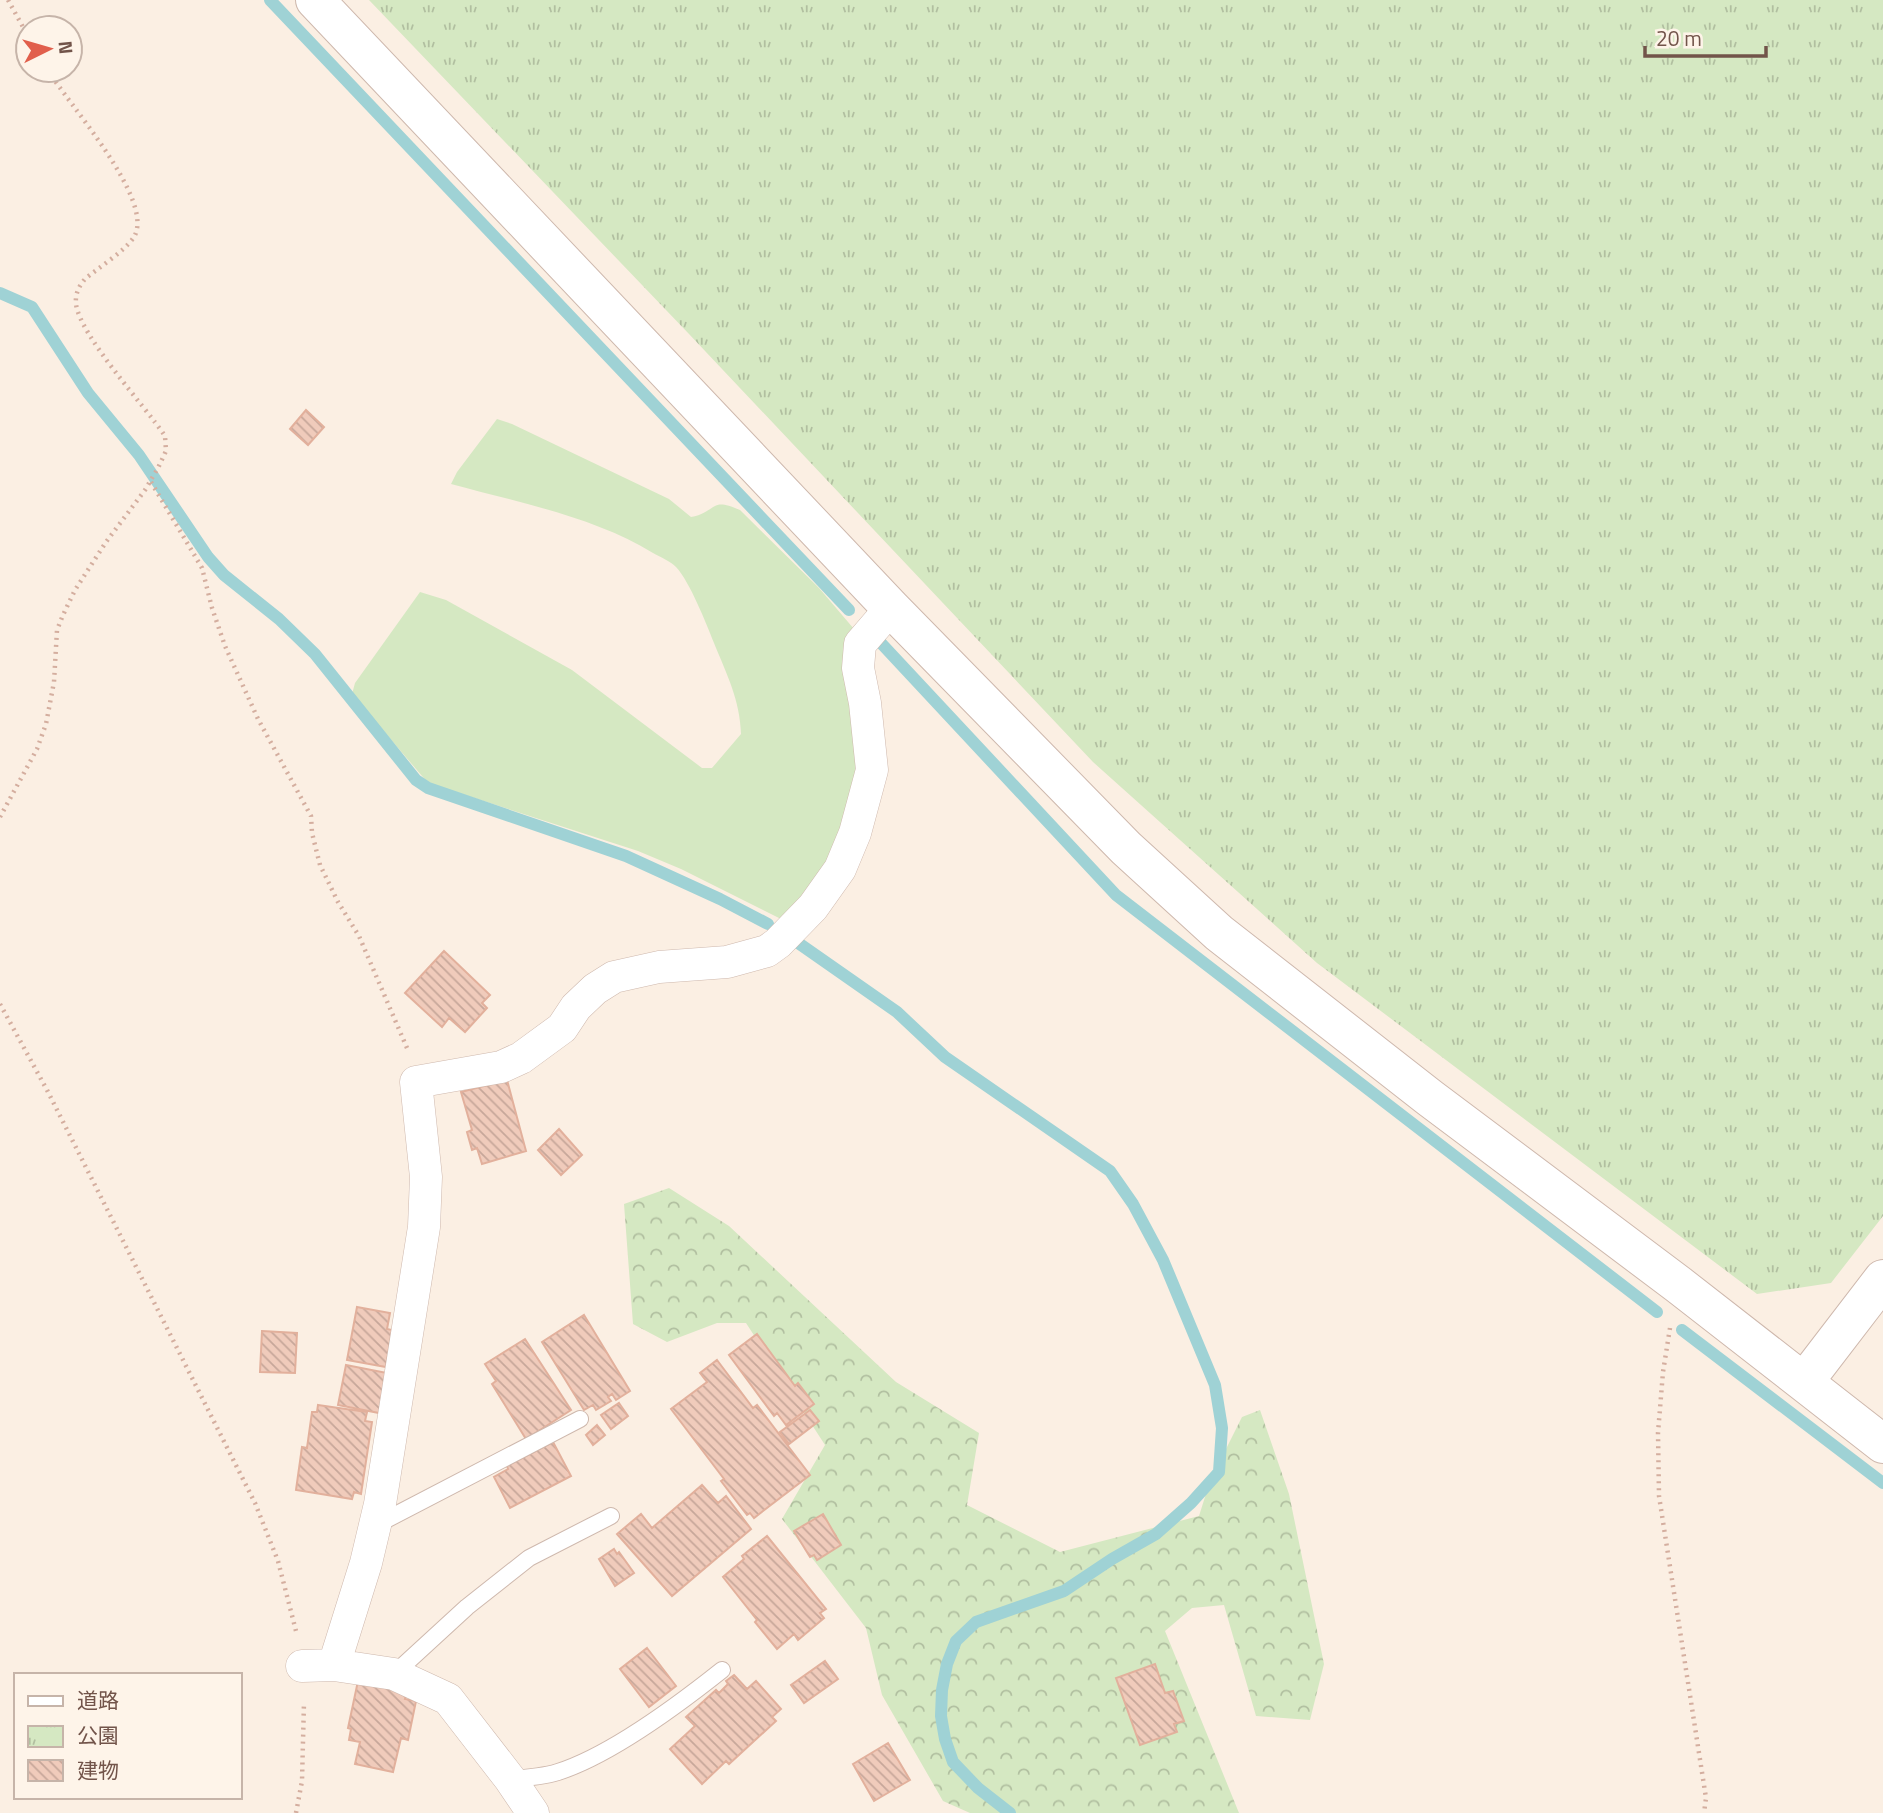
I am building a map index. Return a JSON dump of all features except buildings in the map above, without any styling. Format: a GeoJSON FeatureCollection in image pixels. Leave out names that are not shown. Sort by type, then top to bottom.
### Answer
{"type":"FeatureCollection","features":[{"type":"Feature","properties":{"kind":"street"},"geometry":{"type":"LineString","coordinates":[[315,0],[891,608],[1126,848],[1219,933],[1883,1444]]}},
{"type":"Feature","properties":{"kind":"street"},"geometry":{"type":"LineString","coordinates":[[334,1665],[366,1563],[380,1504],[424,1227],[426,1177],[416,1082],[501,1067],[521,1058],[562,1028],[586,998],[614,976],[659,967],[727,962],[767,951],[778,943],[813,907],[840,869],[855,833],[872,770],[865,703],[858,668],[860,644],[891,608]]}},
{"type":"Feature","properties":{"kind":"street"},"geometry":{"type":"LineString","coordinates":[[1804,1382],[1883,1279]]}},
{"type":"Feature","properties":{"kind":"street"},"geometry":{"type":"LineString","coordinates":[[302,1666],[334,1665],[394,1674],[448,1699],[533,1813]]}},
{"type":"Feature","properties":{"kind":"lane"},"geometry":{"type":"LineString","coordinates":[[374,1526],[580,1419]]}},
{"type":"Feature","properties":{"kind":"lane"},"geometry":{"type":"LineString","coordinates":[[394,1674],[467,1607],[529,1558],[611,1516]]}},
{"type":"Feature","properties":{"kind":"lane"},"geometry":{"type":"LineString","coordinates":[[510,1779],[537,1777],[560,1771],[584,1760],[677,1706],[722,1670]]}},
{"type":"Feature","properties":{"kind":"path"},"geometry":{"type":"LineString","coordinates":[[0,817],[37,749],[46,724],[54,682],[57,630],[63,614],[106,542],[151,481],[166,450],[165,436],[84,326],[76,302],[79,287],[85,279],[134,238],[138,217],[134,201],[121,175],[58,84]]}},
{"type":"Feature","properties":{"kind":"path"},"geometry":{"type":"LineString","coordinates":[[151,481],[202,568],[225,646],[258,719],[311,816],[320,865],[359,936],[380,982],[408,1051],[416,1082]]}},
{"type":"Feature","properties":{"kind":"path"},"geometry":{"type":"LineString","coordinates":[[0,1004],[53,1102],[255,1503],[278,1561],[292,1610],[302,1666],[304,1738],[302,1781],[296,1813]]}},
{"type":"Feature","properties":{"kind":"path"},"geometry":{"type":"LineString","coordinates":[[1679,1285],[1663,1372],[1658,1433],[1659,1496],[1706,1798],[1704,1813]]}},
{"type":"Feature","properties":{"kind":"green space"},"geometry":{"type":"Polygon","coordinates":[[[369,0],[1883,0],[1883,1216],[1831,1283],[1757,1294],[1317,963],[1093,762],[369,0]]]}},
{"type":"Feature","properties":{"kind":"green space"},"geometry":{"type":"Polygon","coordinates":[[[497,419],[669,499],[691,517],[723,504],[740,510],[819,588],[854,629],[865,761],[837,853],[783,920],[681,869],[638,851],[428,783],[352,694],[355,683],[420,592],[446,600],[572,670],[702,768],[712,768],[741,734],[738,710],[728,677],[692,592],[674,565],[630,540],[581,520],[451,484],[497,419]]]}},
{"type":"Feature","properties":{"kind":"green space"},"geometry":{"type":"Polygon","coordinates":[[[669,1188],[729,1226],[896,1382],[979,1433],[967,1505],[1060,1552],[1199,1516],[1210,1481],[1242,1417],[1260,1410],[1289,1494],[1324,1664],[1310,1720],[1256,1716],[1224,1605],[1192,1608],[1165,1631],[1239,1813],[970,1813],[943,1801],[882,1695],[866,1628],[782,1519],[825,1445],[746,1323],[717,1323],[667,1342],[633,1324],[624,1204],[669,1188]]]}},
{"type":"Feature","properties":{"kind":"waterway"},"geometry":{"type":"LineString","coordinates":[[270,0],[849,610]]}},
{"type":"Feature","properties":{"kind":"waterway"},"geometry":{"type":"LineString","coordinates":[[0,293],[32,307],[88,393],[139,455],[208,557],[224,575],[279,619],[315,654],[416,780],[428,788],[626,856],[768,924]]}},
{"type":"Feature","properties":{"kind":"waterway"},"geometry":{"type":"LineString","coordinates":[[880,642],[1116,895],[1657,1312]]}},
{"type":"Feature","properties":{"kind":"waterway"},"geometry":{"type":"LineString","coordinates":[[794,940],[897,1012],[945,1057],[1110,1171],[1133,1204],[1163,1260],[1215,1385],[1222,1428],[1219,1472],[1191,1503],[1156,1534],[1064,1591],[976,1622],[956,1641],[947,1664],[942,1690],[941,1716],[945,1739],[953,1762],[978,1788],[1010,1813]]}},
{"type":"Feature","properties":{"kind":"waterway"},"geometry":{"type":"LineString","coordinates":[[1682,1330],[1883,1483]]}}]}
